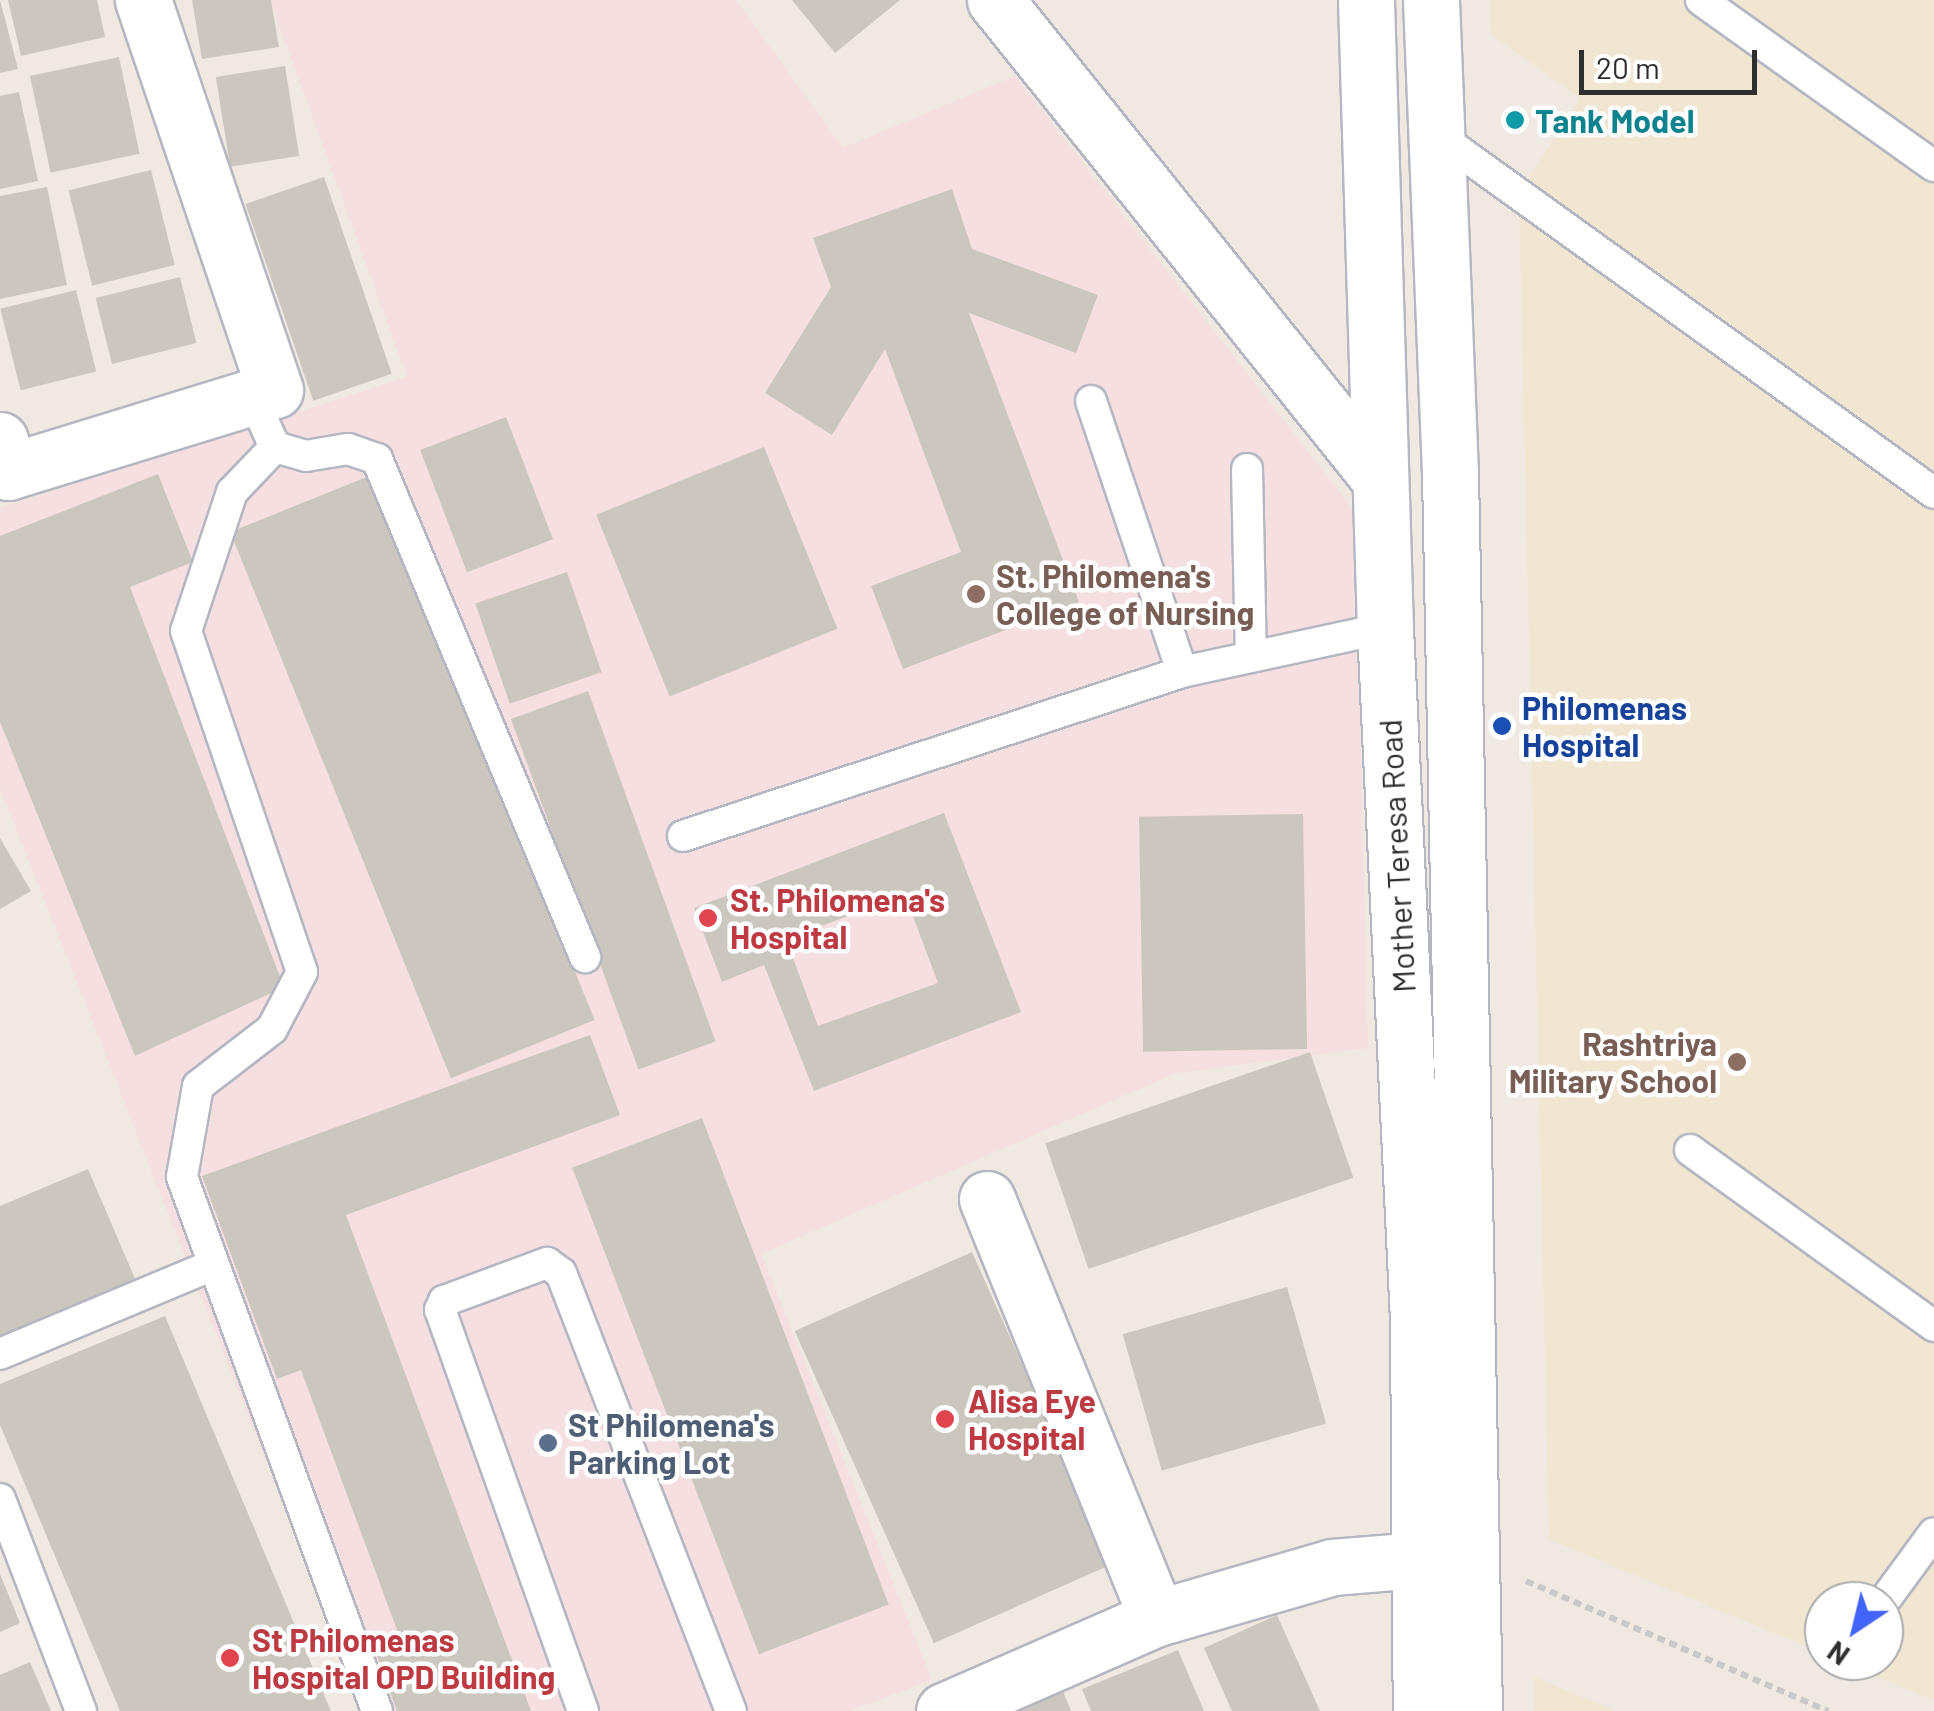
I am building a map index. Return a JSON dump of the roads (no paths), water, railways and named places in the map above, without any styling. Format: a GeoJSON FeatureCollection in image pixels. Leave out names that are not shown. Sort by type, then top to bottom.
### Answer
{"type":"FeatureCollection","features":[{"type":"Feature","properties":{"kind":"street"},"geometry":{"type":"LineString","coordinates":[[0,440],[8,472],[275,390],[143,0]]}},
{"type":"Feature","properties":{"kind":"street"},"geometry":{"type":"LineString","coordinates":[[994,0],[1379,478]]}},
{"type":"Feature","properties":{"kind":"street","name":"Mother Teresa Road"},"geometry":{"type":"LineString","coordinates":[[1366,0],[1379,478],[1418,1320],[1421,1711]]}},
{"type":"Feature","properties":{"kind":"street","name":"Mother Teresa Road"},"geometry":{"type":"LineString","coordinates":[[1432,0],[1474,1711]]}},
{"type":"Feature","properties":{"kind":"street"},"geometry":{"type":"LineString","coordinates":[[987,1199],[1156,1618]]}},
{"type":"Feature","properties":{"kind":"street"},"geometry":{"type":"LineString","coordinates":[[944,1711],[1156,1618],[1332,1567],[1417,1558],[1471,1558]]}},
{"type":"Feature","properties":{"kind":"lane"},"geometry":{"type":"LineString","coordinates":[[1701,0],[1934,166]]}},
{"type":"Feature","properties":{"kind":"lane"},"geometry":{"type":"LineString","coordinates":[[1438,136],[1934,492]]}},
{"type":"Feature","properties":{"kind":"lane"},"geometry":{"type":"LineString","coordinates":[[252,397],[275,447],[306,456],[348,450],[377,459],[585,957]]}},
{"type":"Feature","properties":{"kind":"lane"},"geometry":{"type":"LineString","coordinates":[[1091,401],[1182,672]]}},
{"type":"Feature","properties":{"kind":"lane"},"geometry":{"type":"LineString","coordinates":[[275,447],[232,492],[186,631],[302,972],[272,1029],[198,1086],[182,1177],[377,1711]]}},
{"type":"Feature","properties":{"kind":"lane"},"geometry":{"type":"LineString","coordinates":[[1247,469],[1251,656]]}},
{"type":"Feature","properties":{"kind":"lane"},"geometry":{"type":"LineString","coordinates":[[683,836],[1182,672],[1385,628]]}},
{"type":"Feature","properties":{"kind":"lane"},"geometry":{"type":"LineString","coordinates":[[1690,1150],[1934,1326]]}},
{"type":"Feature","properties":{"kind":"lane"},"geometry":{"type":"LineString","coordinates":[[583,1711],[440,1310],[444,1301],[546,1263],[561,1272],[732,1711]]}},
{"type":"Feature","properties":{"kind":"lane"},"geometry":{"type":"LineString","coordinates":[[0,1354],[213,1265]]}},
{"type":"Feature","properties":{"kind":"lane"},"geometry":{"type":"LineString","coordinates":[[0,1498],[81,1711]]}},
{"type":"Feature","properties":{"kind":"lane"},"geometry":{"type":"LineString","coordinates":[[1900,1581],[1934,1533]]}},
{"type":"Feature","properties":{"kind":"place","name":"Tank Model"},"geometry":{"type":"Point","coordinates":[1515,120]}},
{"type":"Feature","properties":{"kind":"place","name":"St. Philomena's College of Nursing"},"geometry":{"type":"Point","coordinates":[976,594]}},
{"type":"Feature","properties":{"kind":"place","name":"Philomenas Hospital"},"geometry":{"type":"Point","coordinates":[1502,726]}},
{"type":"Feature","properties":{"kind":"place","name":"St. Philomena's Hospital"},"geometry":{"type":"Point","coordinates":[708,918]}},
{"type":"Feature","properties":{"kind":"place","name":"Rashtriya Military School"},"geometry":{"type":"Point","coordinates":[1737,1062]}},
{"type":"Feature","properties":{"kind":"place","name":"Alisa Eye Hospital"},"geometry":{"type":"Point","coordinates":[945,1419]}},
{"type":"Feature","properties":{"kind":"place","name":"St Philomena's Parking Lot"},"geometry":{"type":"Point","coordinates":[548,1443]}},
{"type":"Feature","properties":{"kind":"place","name":"St Philomenas Hospital OPD Building"},"geometry":{"type":"Point","coordinates":[230,1658]}}]}
